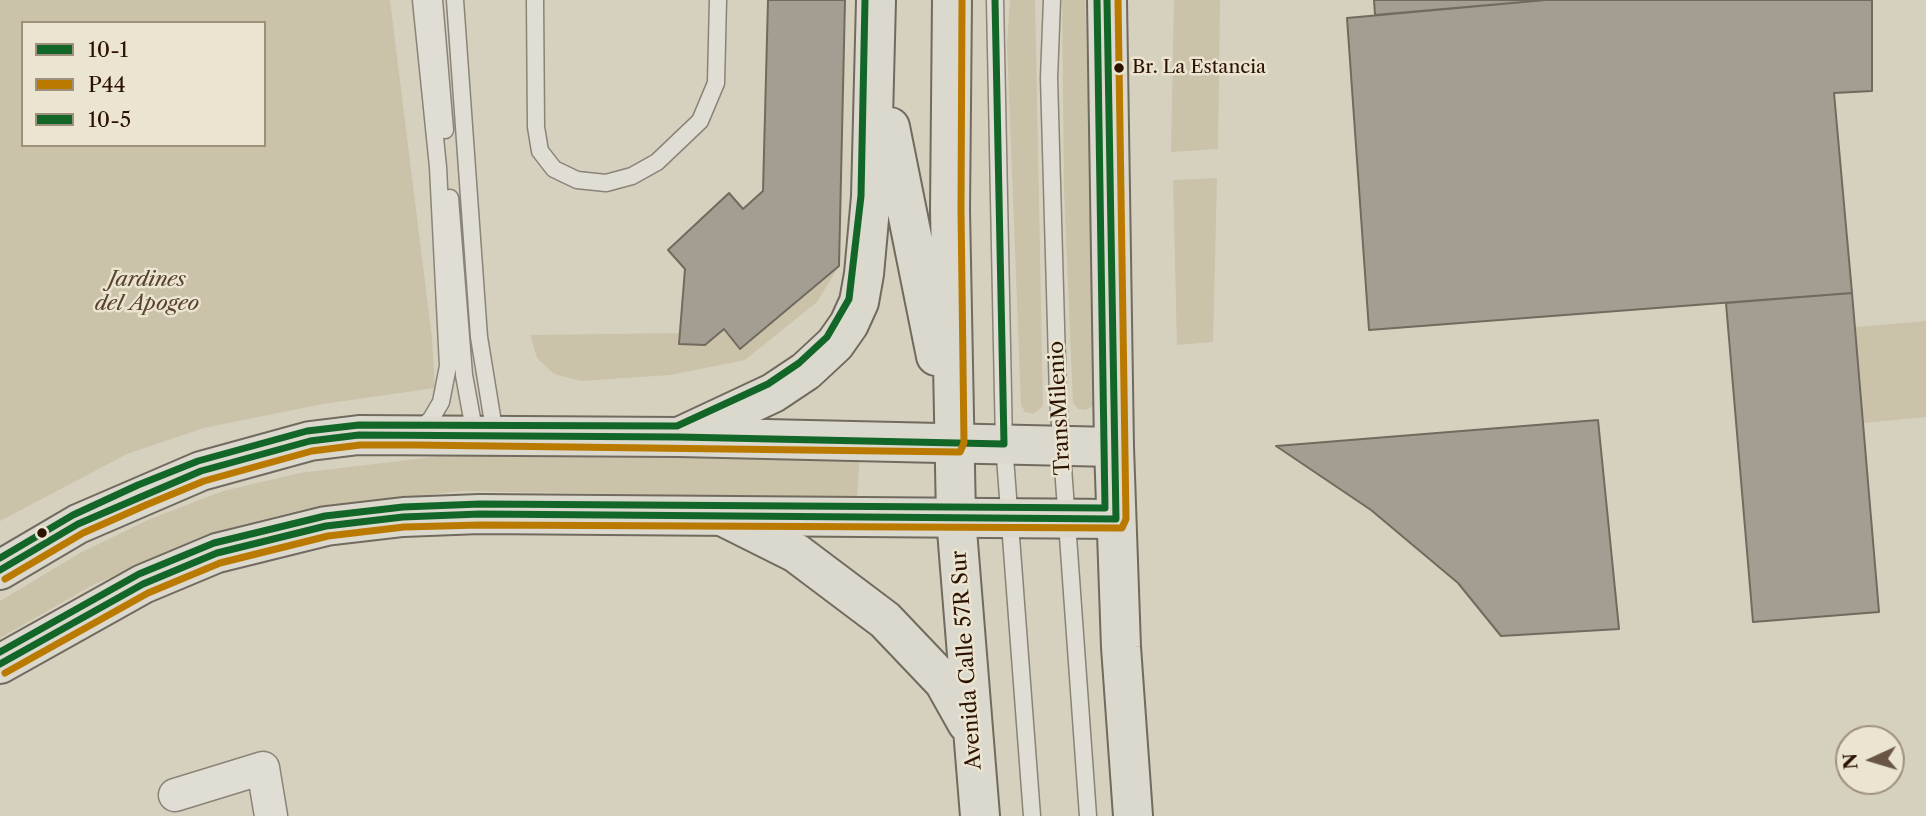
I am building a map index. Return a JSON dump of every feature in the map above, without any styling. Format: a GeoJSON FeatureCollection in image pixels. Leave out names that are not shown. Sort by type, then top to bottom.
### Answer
{"type":"FeatureCollection","features":[{"type":"Feature","properties":{"kind":"main road"},"geometry":{"type":"LineString","coordinates":[[679,436],[783,387],[806,371],[835,344],[849,324],[859,302],[864,274],[872,169],[876,0]]}},
{"type":"Feature","properties":{"kind":"main road","name":"Avenida Calle 57R Sur"},"geometry":{"type":"LineString","coordinates":[[952,0],[950,220],[956,518],[980,816]]}},
{"type":"Feature","properties":{"kind":"main road"},"geometry":{"type":"LineString","coordinates":[[1107,0],[1116,519],[1121,647],[1133,816]]}},
{"type":"Feature","properties":{"kind":"main road"},"geometry":{"type":"LineString","coordinates":[[876,49],[894,156],[954,443]]}},
{"type":"Feature","properties":{"kind":"main road"},"geometry":{"type":"LineString","coordinates":[[0,570],[78,524],[201,471],[310,441],[359,435],[679,436],[1114,447]]}},
{"type":"Feature","properties":{"kind":"main road"},"geometry":{"type":"LineString","coordinates":[[0,664],[143,584],[217,553],[314,528],[403,517],[480,514],[1116,519]]}},
{"type":"Feature","properties":{"kind":"main road"},"geometry":{"type":"LineString","coordinates":[[722,516],[796,553],[885,620],[944,681],[972,733]]}},
{"type":"Feature","properties":{"kind":"street"},"geometry":{"type":"LineString","coordinates":[[175,795],[264,768],[271,816]]}},
{"type":"Feature","properties":{"kind":"lane"},"geometry":{"type":"LineString","coordinates":[[415,435],[436,411],[443,395],[448,366],[438,167],[421,0]]}},
{"type":"Feature","properties":{"kind":"lane"},"geometry":{"type":"LineString","coordinates":[[434,0],[464,375],[485,435]]}},
{"type":"Feature","properties":{"kind":"lane"},"geometry":{"type":"LineString","coordinates":[[455,0],[485,435]]}},
{"type":"Feature","properties":{"kind":"lane"},"geometry":{"type":"LineString","coordinates":[[535,0],[536,127],[540,151],[554,170],[578,180],[606,183],[632,176],[657,162],[700,121],[716,83],[718,0]]}},
{"type":"Feature","properties":{"kind":"lane"},"geometry":{"type":"LineString","coordinates":[[995,0],[1004,444],[1032,816]]}},
{"type":"Feature","properties":{"kind":"lane","name":"TransMilenio"},"geometry":{"type":"LineString","coordinates":[[1052,0],[1049,78],[1061,446],[1088,816]]}},
{"type":"Feature","properties":{"kind":"green space","name":"Jardines del Apogeo"},"geometry":{"type":"Polygon","coordinates":[[[0,0],[390,0],[432,338],[435,388],[323,404],[204,428],[127,454],[0,521],[0,0]]]}},
{"type":"Feature","properties":{"kind":"green space"},"geometry":{"type":"Polygon","coordinates":[[[1010,0],[1035,0],[1043,406],[1033,414],[1025,412],[1021,405],[1007,44],[1010,0]]]}},
{"type":"Feature","properties":{"kind":"green space"},"geometry":{"type":"Polygon","coordinates":[[[1062,0],[1085,0],[1098,403],[1086,410],[1078,409],[1073,403],[1064,191],[1062,0]]]}},
{"type":"Feature","properties":{"kind":"green space"},"geometry":{"type":"Polygon","coordinates":[[[1174,0],[1220,0],[1218,149],[1171,152],[1174,0]]]}},
{"type":"Feature","properties":{"kind":"green space"},"geometry":{"type":"Polygon","coordinates":[[[1217,178],[1213,342],[1177,345],[1173,180],[1217,178]]]}},
{"type":"Feature","properties":{"kind":"green space"},"geometry":{"type":"Polygon","coordinates":[[[839,266],[817,302],[745,360],[670,375],[581,381],[554,374],[537,358],[530,335],[680,333],[679,344],[704,345],[724,329],[741,349],[839,266]]]}},
{"type":"Feature","properties":{"kind":"green space"},"geometry":{"type":"Polygon","coordinates":[[[1926,321],[1926,417],[1864,423],[1855,327],[1926,321]]]}},
{"type":"Feature","properties":{"kind":"green space"},"geometry":{"type":"Polygon","coordinates":[[[860,452],[857,498],[462,491],[309,508],[233,527],[161,555],[91,586],[0,638],[0,601],[80,553],[150,519],[223,491],[300,473],[457,454],[860,452]]]}},
{"type":"Feature","properties":{"kind":"building"},"geometry":{"type":"Polygon","coordinates":[[[768,0],[845,0],[839,266],[740,349],[724,329],[705,345],[679,344],[685,269],[668,250],[729,193],[743,209],[763,191],[768,0]]]}},
{"type":"Feature","properties":{"kind":"building"},"geometry":{"type":"Polygon","coordinates":[[[1374,0],[1546,0],[1375,15],[1374,0]]]}},
{"type":"Feature","properties":{"kind":"building"},"geometry":{"type":"Polygon","coordinates":[[[1546,0],[1872,0],[1872,91],[1834,93],[1852,293],[1369,330],[1347,18],[1546,0]]]}},
{"type":"Feature","properties":{"kind":"building"},"geometry":{"type":"Polygon","coordinates":[[[1852,293],[1879,612],[1753,622],[1726,303],[1852,293]]]}},
{"type":"Feature","properties":{"kind":"building"},"geometry":{"type":"Polygon","coordinates":[[[1598,420],[1619,629],[1501,636],[1458,583],[1371,510],[1276,446],[1598,420]]]}},
{"type":"Feature","properties":{"kind":"transit line","name":"10-5"},"geometry":{"type":"LineString","coordinates":[[0,558],[73,515],[138,485],[198,461],[307,431],[359,425],[677,426],[768,384],[799,363],[827,337],[849,299],[861,196],[865,0]]}},
{"type":"Feature","properties":{"kind":"transit line","name":"P44"},"geometry":{"type":"LineString","coordinates":[[5,579],[83,533],[146,505],[204,481],[312,451],[360,445],[415,445],[960,452],[964,443],[962,0]]}},
{"type":"Feature","properties":{"kind":"transit line","name":"10-1"},"geometry":{"type":"LineString","coordinates":[[0,570],[78,524],[201,471],[310,441],[359,435],[679,437],[1004,444],[995,0]]}},
{"type":"Feature","properties":{"kind":"transit line","name":"10-5"},"geometry":{"type":"LineString","coordinates":[[0,652],[139,574],[214,543],[325,516],[403,507],[480,504],[1105,508],[1097,0]]}},
{"type":"Feature","properties":{"kind":"transit line","name":"10-1"},"geometry":{"type":"LineString","coordinates":[[0,664],[143,584],[217,553],[326,526],[403,517],[480,514],[1116,519],[1107,0]]}},
{"type":"Feature","properties":{"kind":"transit line","name":"P44"},"geometry":{"type":"LineString","coordinates":[[5,673],[148,593],[220,563],[328,536],[404,527],[480,525],[1122,528],[1126,519],[1118,0]]}},
{"type":"Feature","properties":{"kind":"place","name":"Br. La Estancia"},"geometry":{"type":"Point","coordinates":[1119,68]}}]}
